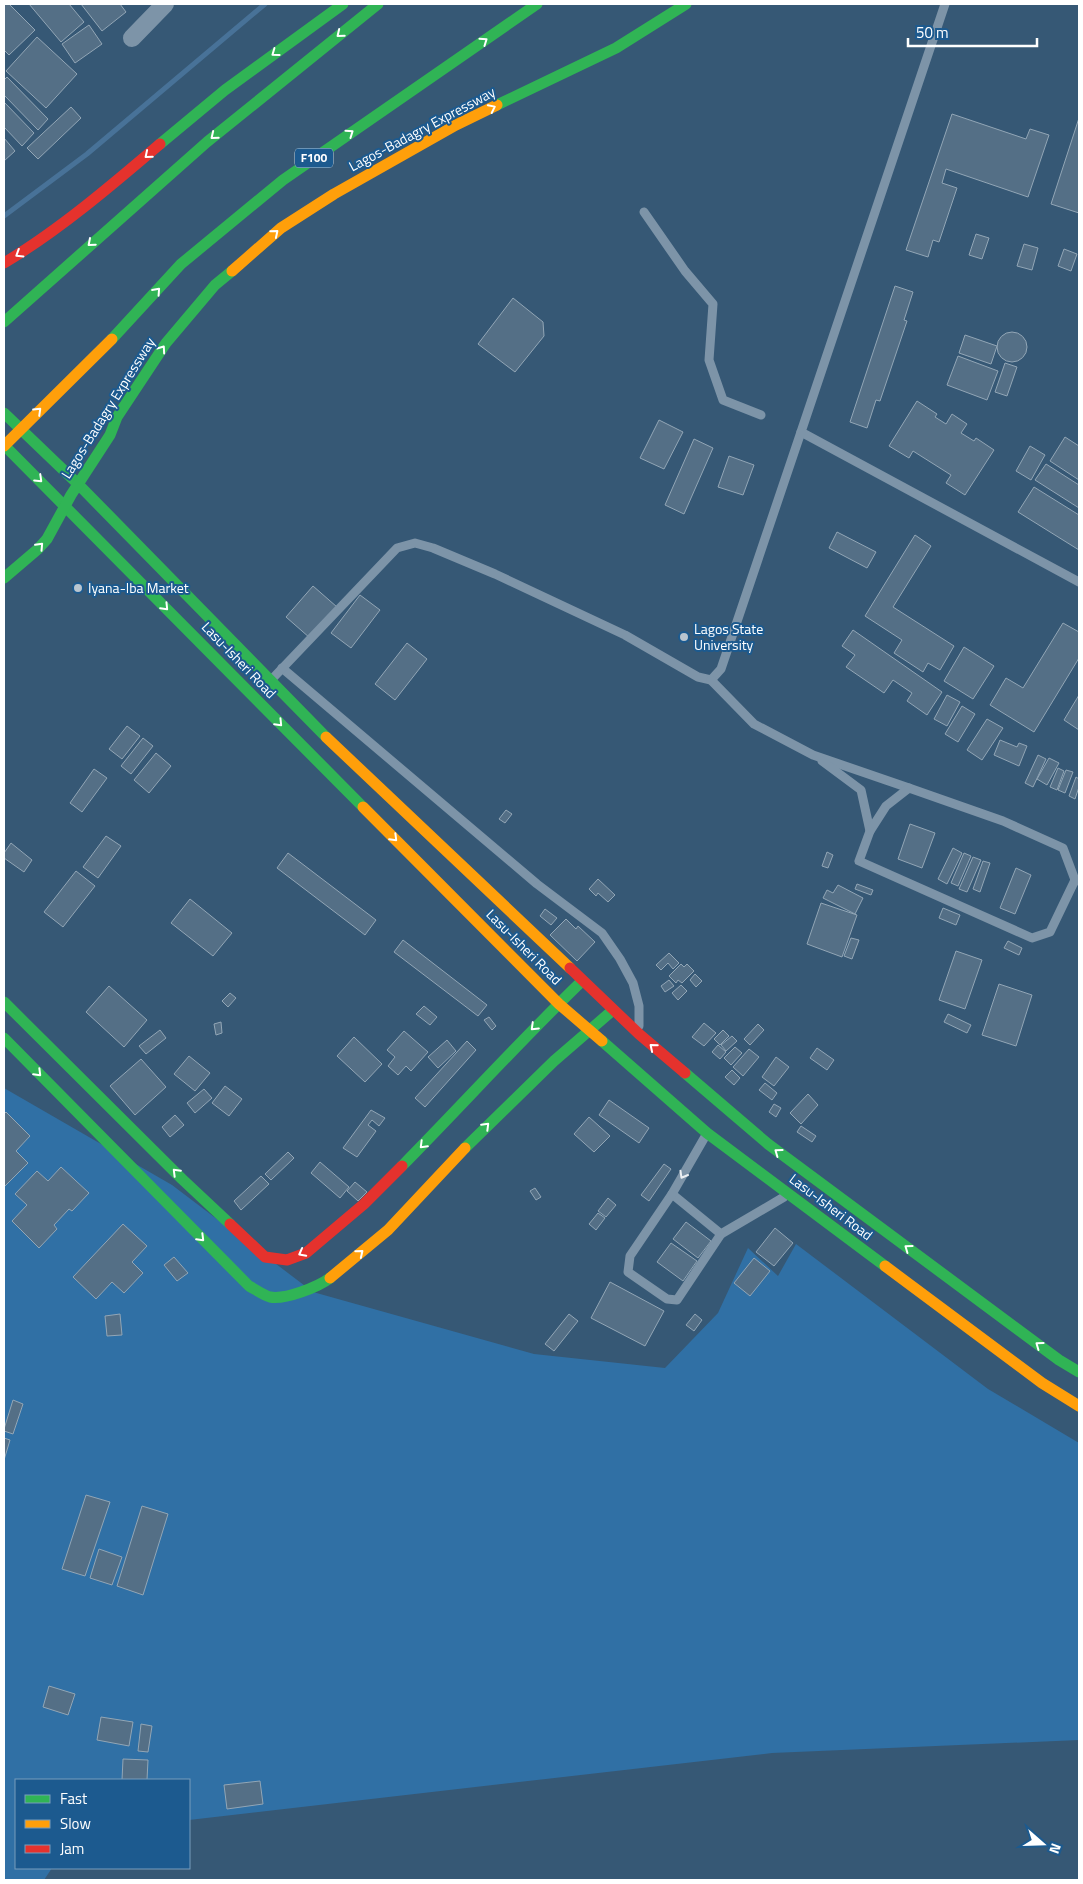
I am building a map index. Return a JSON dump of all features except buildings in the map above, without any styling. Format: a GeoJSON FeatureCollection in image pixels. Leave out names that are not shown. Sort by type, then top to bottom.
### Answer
{"type":"FeatureCollection","features":[{"type":"Feature","properties":{"kind":"main road"},"geometry":{"type":"LineString","coordinates":[[4,263],[23,252],[111,186],[225,90],[343,4]]}},
{"type":"Feature","properties":{"kind":"main road"},"geometry":{"type":"LineString","coordinates":[[4,322],[42,286],[207,142],[378,4]]}},
{"type":"Feature","properties":{"kind":"main road","name":"Lagos-Badagry Expressway"},"geometry":{"type":"LineString","coordinates":[[4,446],[112,339],[181,264],[283,180],[537,4]]}},
{"type":"Feature","properties":{"kind":"main road","name":"Lagos-Badagry Expressway"},"geometry":{"type":"LineString","coordinates":[[4,578],[38,550],[47,539],[78,484],[110,435],[117,417],[166,343],[216,285],[281,228],[334,194],[456,125],[616,48],[686,4]]}},
{"type":"Feature","properties":{"kind":"main road","name":"Lasu-Isheri Road"},"geometry":{"type":"LineString","coordinates":[[4,413],[78,484],[327,738],[639,1034],[768,1144],[1051,1354],[1079,1372]]}},
{"type":"Feature","properties":{"kind":"main road","name":"Lasu-Isheri Road"},"geometry":{"type":"LineString","coordinates":[[4,446],[66,506],[559,1004],[589,1031],[707,1133],[1042,1383],[1079,1406]]}},
{"type":"Feature","properties":{"kind":"main road"},"geometry":{"type":"LineString","coordinates":[[4,1002],[182,1179],[266,1257],[287,1260],[306,1253],[364,1204],[462,1105],[528,1033],[582,981]]}},
{"type":"Feature","properties":{"kind":"main road"},"geometry":{"type":"LineString","coordinates":[[4,1038],[249,1286],[271,1297],[296,1294],[324,1283],[388,1230],[485,1127],[554,1061],[613,1010]]}},
{"type":"Feature","properties":{"kind":"street"},"geometry":{"type":"LineString","coordinates":[[132,38],[164,4]]}},
{"type":"Feature","properties":{"kind":"lane"},"geometry":{"type":"LineString","coordinates":[[711,680],[720,669],[945,4]]}},
{"type":"Feature","properties":{"kind":"lane"},"geometry":{"type":"LineString","coordinates":[[644,212],[685,272],[713,304],[709,360],[723,400],[761,415]]}},
{"type":"Feature","properties":{"kind":"lane"},"geometry":{"type":"LineString","coordinates":[[801,432],[1079,582]]}},
{"type":"Feature","properties":{"kind":"lane"},"geometry":{"type":"LineString","coordinates":[[271,680],[397,548],[415,543],[433,548],[496,574],[624,635],[698,677],[711,680],[754,724],[813,755],[861,790],[870,831]]}},
{"type":"Feature","properties":{"kind":"lane"},"geometry":{"type":"LineString","coordinates":[[282,668],[537,884],[602,933],[620,959],[633,983],[639,1006],[639,1034]]}},
{"type":"Feature","properties":{"kind":"lane"},"geometry":{"type":"LineString","coordinates":[[813,755],[909,788],[1003,822],[1063,848],[1077,880],[1050,932],[1032,938],[859,861],[870,831],[886,806],[909,788]]}},
{"type":"Feature","properties":{"kind":"lane"},"geometry":{"type":"LineString","coordinates":[[707,1133],[672,1194],[630,1256],[628,1272],[667,1299],[677,1300],[721,1234],[789,1194]]}},
{"type":"Feature","properties":{"kind":"lane"},"geometry":{"type":"LineString","coordinates":[[672,1194],[721,1234]]}},
{"type":"Feature","properties":{"kind":"shaded area"},"geometry":{"type":"Polygon","coordinates":[[[4,1088],[172,1185],[313,1292],[534,1354],[665,1368],[718,1313],[748,1248],[778,1276],[796,1244],[988,1389],[1079,1443],[1079,1740],[772,1753],[190,1820],[190,1779],[15,1779],[15,1869],[51,1869],[44,1880],[4,1880],[4,1088]]]}},
{"type":"Feature","properties":{"kind":"waterway"},"geometry":{"type":"LineString","coordinates":[[4,216],[87,154],[265,4]]}},
{"type":"Feature","properties":{"kind":"traffic: fast"},"geometry":{"type":"LineString","coordinates":[[160,144],[225,90],[343,4]]}},
{"type":"Feature","properties":{"kind":"traffic: fast"},"geometry":{"type":"LineString","coordinates":[[4,322],[207,142],[378,4]]}},
{"type":"Feature","properties":{"kind":"traffic: fast"},"geometry":{"type":"LineString","coordinates":[[112,339],[181,264],[283,180],[537,4]]}},
{"type":"Feature","properties":{"kind":"traffic: fast"},"geometry":{"type":"LineString","coordinates":[[497,105],[616,48],[686,4]]}},
{"type":"Feature","properties":{"kind":"traffic: fast"},"geometry":{"type":"LineString","coordinates":[[4,578],[47,539],[71,495],[110,435],[117,417],[166,343],[215,285],[232,271]]}},
{"type":"Feature","properties":{"kind":"traffic: fast"},"geometry":{"type":"LineString","coordinates":[[4,413],[78,484],[326,737]]}},
{"type":"Feature","properties":{"kind":"traffic: fast"},"geometry":{"type":"LineString","coordinates":[[4,445],[363,807]]}},
{"type":"Feature","properties":{"kind":"traffic: fast"},"geometry":{"type":"LineString","coordinates":[[402,1166],[536,1026],[582,981]]}},
{"type":"Feature","properties":{"kind":"traffic: fast"},"geometry":{"type":"LineString","coordinates":[[4,1002],[182,1179],[230,1224]]}},
{"type":"Feature","properties":{"kind":"traffic: fast"},"geometry":{"type":"LineString","coordinates":[[465,1148],[554,1061],[613,1010]]}},
{"type":"Feature","properties":{"kind":"traffic: fast"},"geometry":{"type":"LineString","coordinates":[[4,1038],[249,1286],[270,1297],[284,1297],[318,1285],[330,1278]]}},
{"type":"Feature","properties":{"kind":"traffic: fast"},"geometry":{"type":"LineString","coordinates":[[602,1041],[707,1133],[885,1266]]}},
{"type":"Feature","properties":{"kind":"traffic: fast"},"geometry":{"type":"LineString","coordinates":[[685,1073],[768,1144],[1059,1360],[1079,1372]]}},
{"type":"Feature","properties":{"kind":"traffic: slow"},"geometry":{"type":"LineString","coordinates":[[232,271],[281,228],[334,194],[456,125],[497,105]]}},
{"type":"Feature","properties":{"kind":"traffic: slow"},"geometry":{"type":"LineString","coordinates":[[4,446],[112,339]]}},
{"type":"Feature","properties":{"kind":"traffic: slow"},"geometry":{"type":"LineString","coordinates":[[326,737],[570,968]]}},
{"type":"Feature","properties":{"kind":"traffic: slow"},"geometry":{"type":"LineString","coordinates":[[363,807],[559,1004],[602,1041]]}},
{"type":"Feature","properties":{"kind":"traffic: slow"},"geometry":{"type":"LineString","coordinates":[[330,1278],[388,1230],[465,1148]]}},
{"type":"Feature","properties":{"kind":"traffic: slow"},"geometry":{"type":"LineString","coordinates":[[885,1266],[1042,1383],[1079,1406]]}},
{"type":"Feature","properties":{"kind":"traffic: jam"},"geometry":{"type":"LineString","coordinates":[[4,263],[64,222],[160,144]]}},
{"type":"Feature","properties":{"kind":"traffic: jam"},"geometry":{"type":"LineString","coordinates":[[570,968],[639,1034],[685,1073]]}},
{"type":"Feature","properties":{"kind":"traffic: jam"},"geometry":{"type":"LineString","coordinates":[[230,1224],[265,1257],[287,1260],[306,1253],[364,1204],[402,1166]]}},
{"type":"Feature","properties":{"kind":"place","name":"Iyana-Iba Market"},"geometry":{"type":"Point","coordinates":[78,588]}},
{"type":"Feature","properties":{"kind":"place","name":"Lagos State University"},"geometry":{"type":"Point","coordinates":[684,637]}}]}
